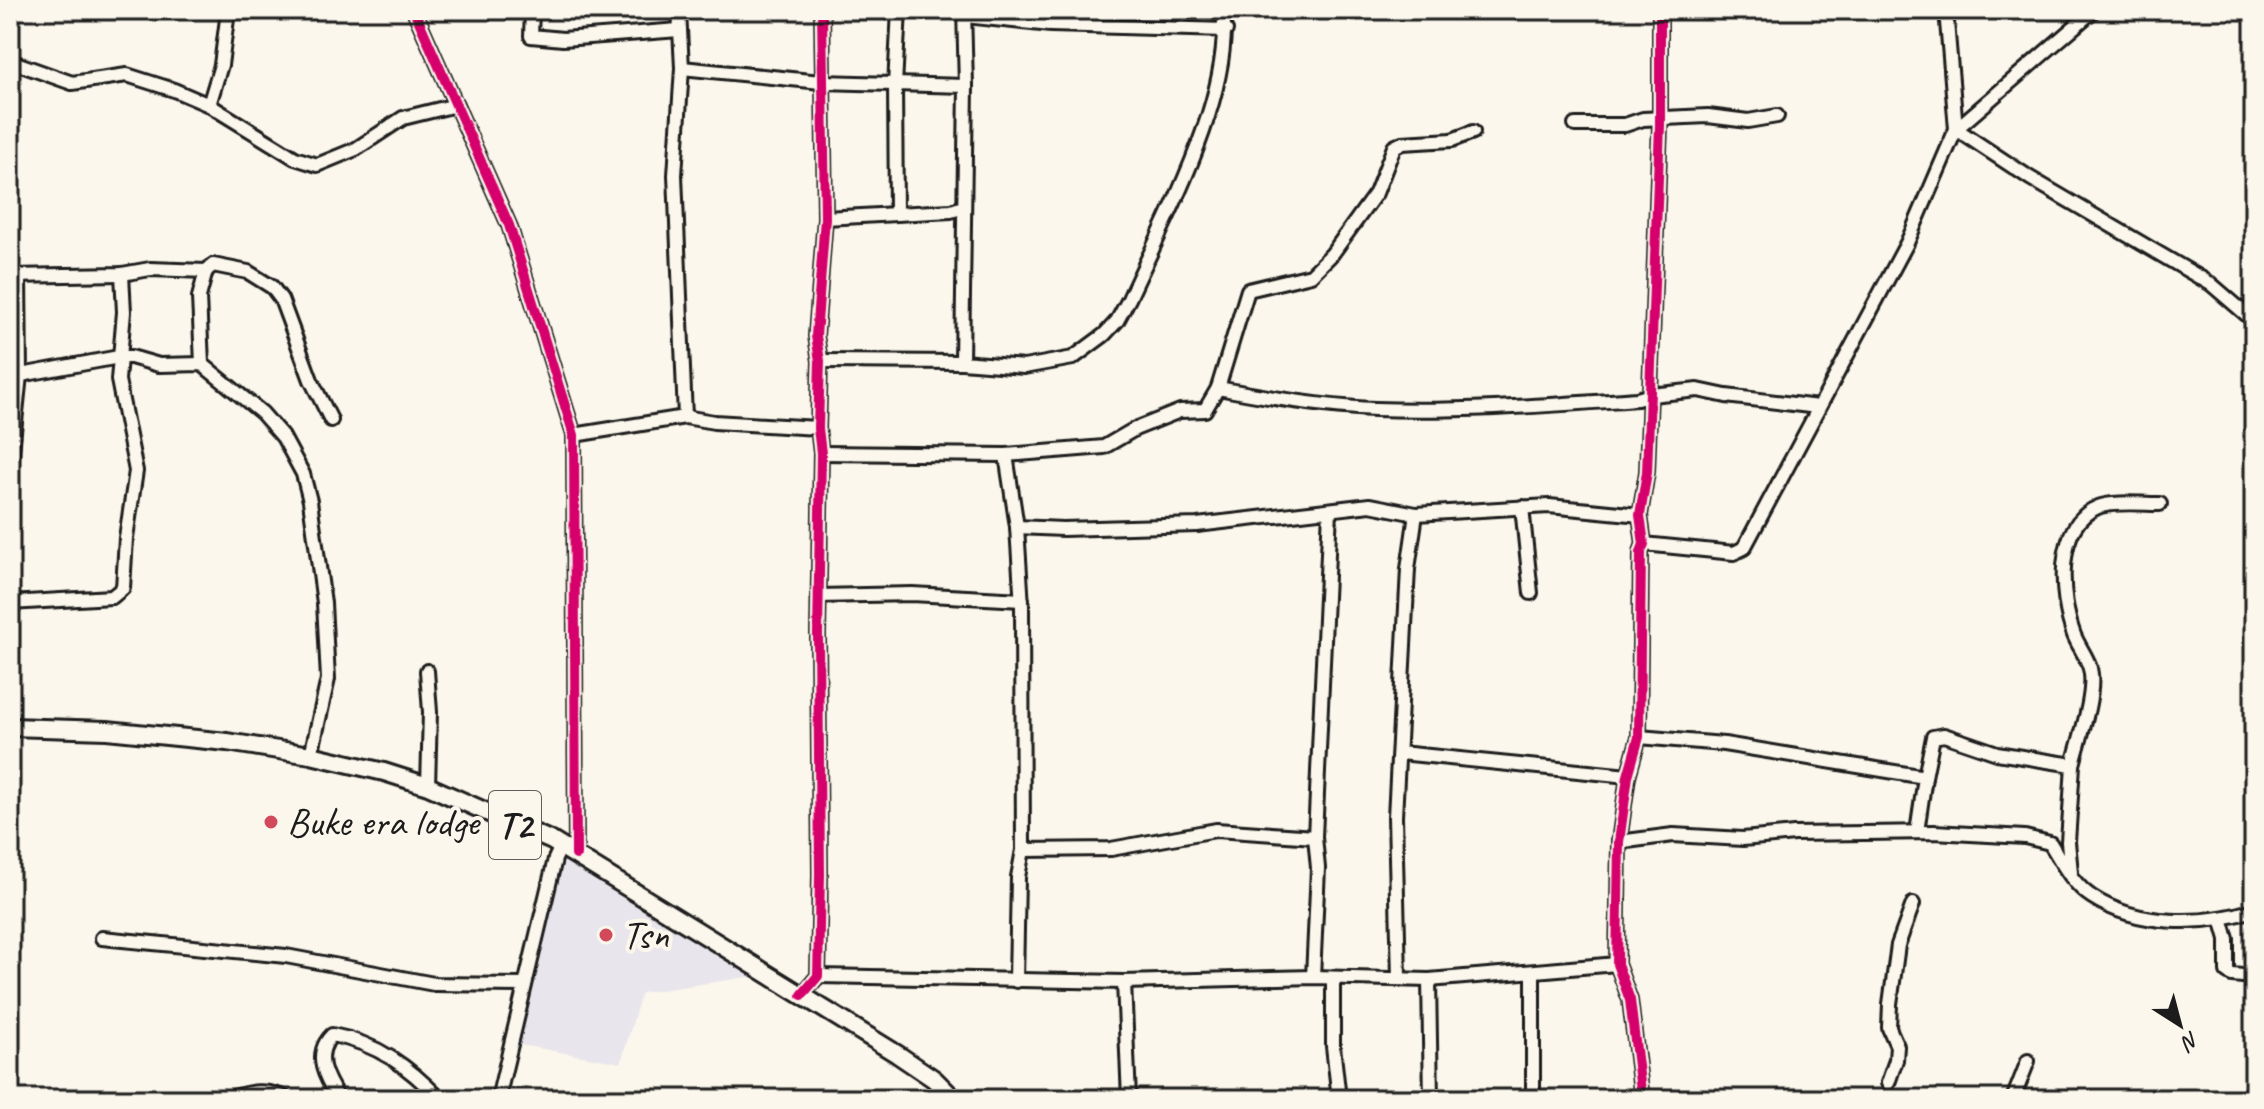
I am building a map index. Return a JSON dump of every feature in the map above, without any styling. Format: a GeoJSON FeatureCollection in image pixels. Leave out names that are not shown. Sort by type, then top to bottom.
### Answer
{"type":"FeatureCollection","features":[{"type":"Feature","properties":{"kind":"highway","name":"T2"},"geometry":{"type":"LineString","coordinates":[[10,727],[107,730],[227,742],[311,755],[428,786],[561,846],[897,1054],[934,1079],[954,1099]]}},
{"type":"Feature","properties":{"kind":"street"},"geometry":{"type":"LineString","coordinates":[[414,10],[509,225],[574,435],[576,855]]}},
{"type":"Feature","properties":{"kind":"street"},"geometry":{"type":"LineString","coordinates":[[532,10],[531,36],[563,39],[679,30]]}},
{"type":"Feature","properties":{"kind":"street"},"geometry":{"type":"LineString","coordinates":[[679,10],[682,68],[675,175],[685,417]]}},
{"type":"Feature","properties":{"kind":"street"},"geometry":{"type":"LineString","coordinates":[[802,995],[818,976],[821,453],[818,428],[820,361],[816,336],[825,218],[822,10]]}},
{"type":"Feature","properties":{"kind":"street"},"geometry":{"type":"LineString","coordinates":[[896,214],[895,85],[899,10]]}},
{"type":"Feature","properties":{"kind":"street"},"geometry":{"type":"LineString","coordinates":[[1051,10],[1051,25]]}},
{"type":"Feature","properties":{"kind":"street"},"geometry":{"type":"LineString","coordinates":[[820,361],[962,362],[1024,367],[1073,358],[1104,335],[1117,321],[1147,259],[1205,125],[1216,90],[1226,30],[1223,10]]}},
{"type":"Feature","properties":{"kind":"street"},"geometry":{"type":"LineString","coordinates":[[1642,1099],[1630,1000],[1617,964],[1619,842],[1628,776],[1639,737],[1641,552],[1644,544],[1640,515],[1647,472],[1651,395],[1660,119],[1660,10]]}},
{"type":"Feature","properties":{"kind":"street"},"geometry":{"type":"LineString","coordinates":[[1946,10],[1956,129]]}},
{"type":"Feature","properties":{"kind":"street"},"geometry":{"type":"LineString","coordinates":[[2076,25],[2077,10]]}},
{"type":"Feature","properties":{"kind":"street"},"geometry":{"type":"LineString","coordinates":[[1644,544],[1734,553],[1744,548],[1907,243],[1956,129],[2094,10]]}},
{"type":"Feature","properties":{"kind":"street"},"geometry":{"type":"LineString","coordinates":[[209,105],[221,65],[228,11]]}},
{"type":"Feature","properties":{"kind":"street"},"geometry":{"type":"LineString","coordinates":[[962,362],[966,86],[964,13],[1051,25],[1226,30]]}},
{"type":"Feature","properties":{"kind":"street"},"geometry":{"type":"LineString","coordinates":[[10,61],[72,83],[127,75],[209,105],[295,158],[317,165],[356,149],[403,118],[456,105]]}},
{"type":"Feature","properties":{"kind":"street"},"geometry":{"type":"LineString","coordinates":[[682,68],[821,82],[966,86]]}},
{"type":"Feature","properties":{"kind":"street"},"geometry":{"type":"LineString","coordinates":[[1575,125],[1625,125],[1643,119],[1708,116],[1748,121],[1777,116]]}},
{"type":"Feature","properties":{"kind":"street"},"geometry":{"type":"LineString","coordinates":[[1956,129],[2030,178],[2211,284],[2254,321]]}},
{"type":"Feature","properties":{"kind":"street"},"geometry":{"type":"LineString","coordinates":[[821,453],[1006,455],[1104,447],[1135,429],[1180,411],[1205,410],[1218,388],[1248,290],[1311,275],[1332,254],[1376,193],[1394,147],[1402,143],[1452,140],[1473,132]]}},
{"type":"Feature","properties":{"kind":"street"},"geometry":{"type":"LineString","coordinates":[[825,218],[951,211],[964,207]]}},
{"type":"Feature","properties":{"kind":"street"},"geometry":{"type":"LineString","coordinates":[[202,364],[199,297],[206,271],[213,265],[248,272],[272,287],[281,299],[311,380],[331,420]]}},
{"type":"Feature","properties":{"kind":"street"},"geometry":{"type":"LineString","coordinates":[[10,470],[15,376],[15,276],[122,274],[150,269],[206,271]]}},
{"type":"Feature","properties":{"kind":"street"},"geometry":{"type":"LineString","coordinates":[[10,603],[112,597],[123,588],[126,538],[136,471],[118,380],[124,312],[122,274]]}},
{"type":"Feature","properties":{"kind":"street"},"geometry":{"type":"LineString","coordinates":[[15,376],[119,357],[159,365],[202,364],[262,413],[283,437],[303,474],[310,501],[324,603],[328,679],[311,755]]}},
{"type":"Feature","properties":{"kind":"street"},"geometry":{"type":"LineString","coordinates":[[1218,388],[1274,399],[1373,409],[1503,408],[1637,399],[1698,390],[1818,407]]}},
{"type":"Feature","properties":{"kind":"street"},"geometry":{"type":"LineString","coordinates":[[574,435],[685,417],[714,422],[818,428]]}},
{"type":"Feature","properties":{"kind":"street"},"geometry":{"type":"LineString","coordinates":[[1006,455],[1017,527],[1022,600],[1023,850],[1018,877],[1016,981]]}},
{"type":"Feature","properties":{"kind":"street"},"geometry":{"type":"LineString","coordinates":[[2071,877],[2068,842],[2073,765],[2091,689],[2091,673],[2073,634],[2062,567],[2072,528],[2098,507],[2160,504]]}},
{"type":"Feature","properties":{"kind":"street"},"geometry":{"type":"LineString","coordinates":[[1017,527],[1063,529],[1197,525],[1370,505],[1416,514],[1549,506],[1640,515]]}},
{"type":"Feature","properties":{"kind":"street"},"geometry":{"type":"LineString","coordinates":[[1522,507],[1531,593]]}},
{"type":"Feature","properties":{"kind":"street"},"geometry":{"type":"LineString","coordinates":[[1313,977],[1318,868],[1315,837],[1330,510]]}},
{"type":"Feature","properties":{"kind":"street"},"geometry":{"type":"LineString","coordinates":[[1399,978],[1395,817],[1408,569],[1416,514]]}},
{"type":"Feature","properties":{"kind":"street"},"geometry":{"type":"LineString","coordinates":[[818,596],[912,594],[1022,600]]}},
{"type":"Feature","properties":{"kind":"street"},"geometry":{"type":"LineString","coordinates":[[427,671],[430,712],[428,786]]}},
{"type":"Feature","properties":{"kind":"street"},"geometry":{"type":"LineString","coordinates":[[1917,832],[1933,737],[1944,735],[1997,753],[2073,765]]}},
{"type":"Feature","properties":{"kind":"street"},"geometry":{"type":"LineString","coordinates":[[1639,737],[1724,744],[1925,777]]}},
{"type":"Feature","properties":{"kind":"street"},"geometry":{"type":"LineString","coordinates":[[1400,753],[1628,776]]}},
{"type":"Feature","properties":{"kind":"street"},"geometry":{"type":"LineString","coordinates":[[1023,850],[1111,849],[1216,830],[1315,837]]}},
{"type":"Feature","properties":{"kind":"street"},"geometry":{"type":"LineString","coordinates":[[1619,842],[1673,835],[1743,839],[1794,834],[1989,833],[2050,843],[2071,877],[2091,897],[2135,916],[2166,921],[2221,918],[2254,910]]}},
{"type":"Feature","properties":{"kind":"street"},"geometry":{"type":"LineString","coordinates":[[498,1099],[555,859],[561,846]]}},
{"type":"Feature","properties":{"kind":"street"},"geometry":{"type":"LineString","coordinates":[[1888,1083],[1896,1060],[1897,1046],[1889,1028],[1898,945],[1913,904]]}},
{"type":"Feature","properties":{"kind":"street"},"geometry":{"type":"LineString","coordinates":[[2221,918],[2227,939],[2227,972],[2254,977]]}},
{"type":"Feature","properties":{"kind":"street"},"geometry":{"type":"LineString","coordinates":[[102,938],[286,956],[434,984],[524,985]]}},
{"type":"Feature","properties":{"kind":"street"},"geometry":{"type":"LineString","coordinates":[[818,976],[1124,982],[1313,977],[1429,980],[1617,964]]}},
{"type":"Feature","properties":{"kind":"street"},"geometry":{"type":"LineString","coordinates":[[1533,973],[1533,1099]]}},
{"type":"Feature","properties":{"kind":"street"},"geometry":{"type":"LineString","coordinates":[[1333,978],[1333,1046],[1339,1099]]}},
{"type":"Feature","properties":{"kind":"street"},"geometry":{"type":"LineString","coordinates":[[1429,980],[1431,1099]]}},
{"type":"Feature","properties":{"kind":"street"},"geometry":{"type":"LineString","coordinates":[[1124,982],[1129,1099]]}},
{"type":"Feature","properties":{"kind":"street"},"geometry":{"type":"LineString","coordinates":[[339,1099],[326,1079],[321,1058],[332,1035],[376,1048],[405,1065],[440,1099]]}},
{"type":"Feature","properties":{"kind":"street"},"geometry":{"type":"LineString","coordinates":[[2013,1099],[2028,1061]]}},
{"type":"Feature","properties":{"kind":"street"},"geometry":{"type":"LineString","coordinates":[[228,1099],[249,1092],[277,1093],[287,1099]]}},
{"type":"Feature","properties":{"kind":"shaded area"},"geometry":{"type":"Polygon","coordinates":[[[563,853],[762,975],[641,993],[621,1063],[515,1044],[563,853]]]}},
{"type":"Feature","properties":{"kind":"cycle path"},"geometry":{"type":"LineString","coordinates":[[414,10],[509,225],[574,435],[576,855]]}},
{"type":"Feature","properties":{"kind":"cycle path"},"geometry":{"type":"LineString","coordinates":[[802,995],[818,976],[821,453],[818,428],[820,361],[816,336],[825,218],[822,10]]}},
{"type":"Feature","properties":{"kind":"cycle path"},"geometry":{"type":"LineString","coordinates":[[1642,1099],[1630,1000],[1617,964],[1619,842],[1628,776],[1639,737],[1641,552],[1644,544],[1640,515],[1647,472],[1660,125],[1660,10]]}},
{"type":"Feature","properties":{"kind":"place","name":"Buke era lodge"},"geometry":{"type":"Point","coordinates":[271,822]}},
{"type":"Feature","properties":{"kind":"place","name":"Tsn"},"geometry":{"type":"Point","coordinates":[606,935]}}]}
